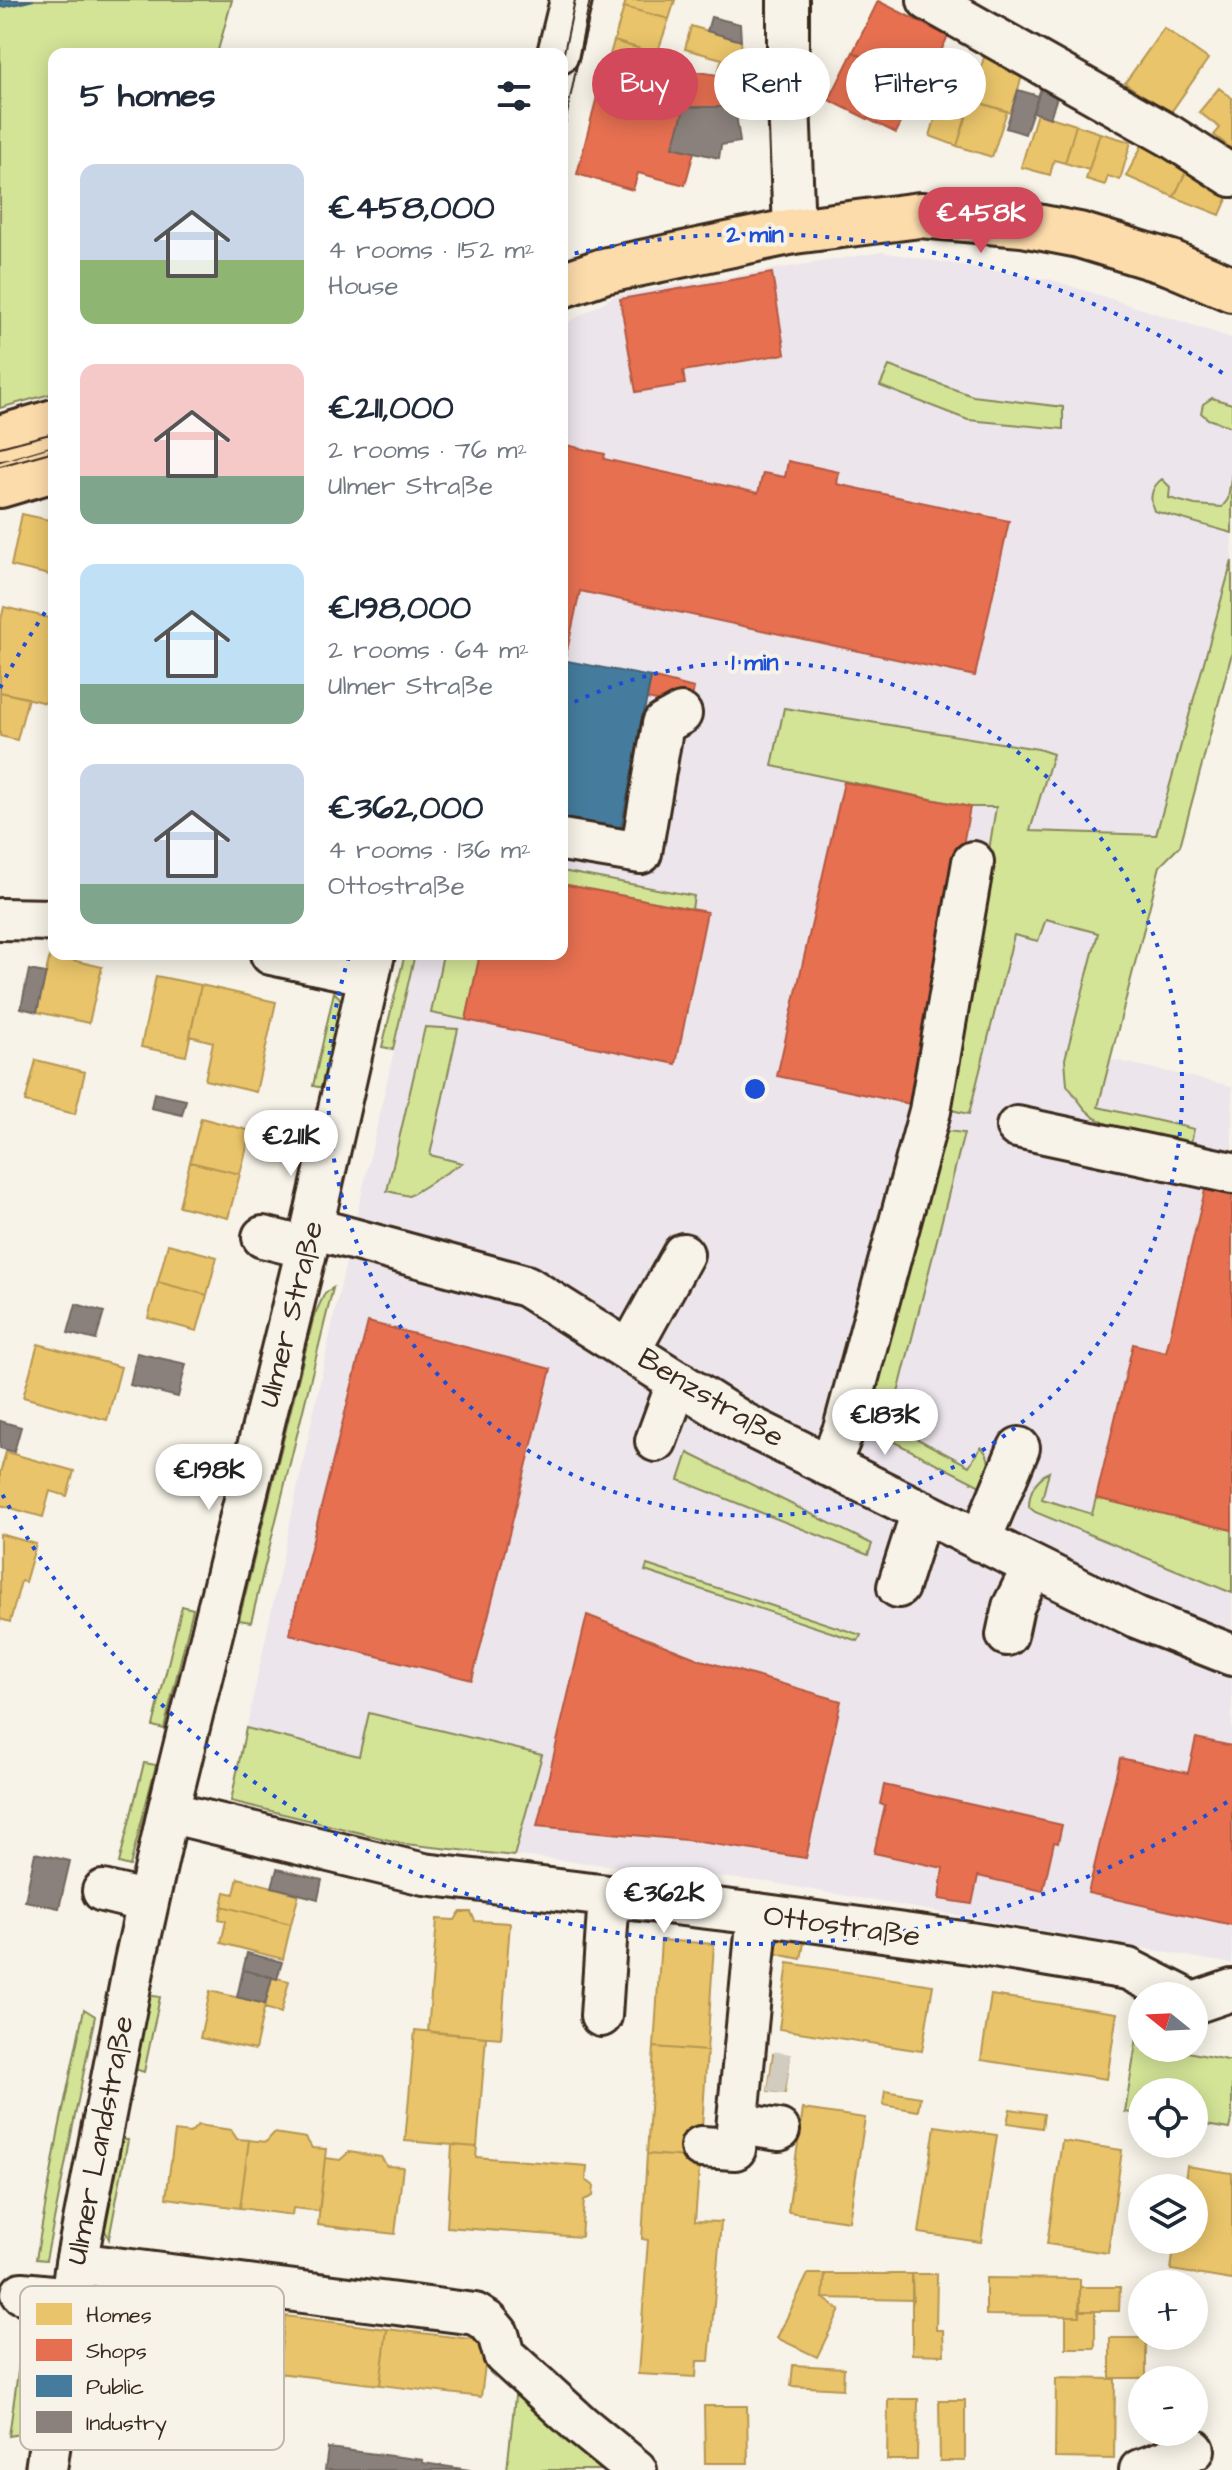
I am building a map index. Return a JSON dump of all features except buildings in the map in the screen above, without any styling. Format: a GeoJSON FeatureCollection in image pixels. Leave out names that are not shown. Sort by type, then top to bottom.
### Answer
{"type":"FeatureCollection","features":[{"type":"Feature","properties":{"kind":"main road"},"geometry":{"type":"LineString","coordinates":[[568,283],[603,271],[794,231],[920,215],[1022,224],[1092,239],[1171,263],[1232,289]]}},
{"type":"Feature","properties":{"kind":"main road"},"geometry":{"type":"LineString","coordinates":[[0,438],[48,424]]}},
{"type":"Feature","properties":{"kind":"main road"},"geometry":{"type":"LineString","coordinates":[[0,485],[48,471]]}},
{"type":"Feature","properties":{"kind":"street"},"geometry":{"type":"LineString","coordinates":[[559,48],[571,0]]}},
{"type":"Feature","properties":{"kind":"street"},"geometry":{"type":"LineString","coordinates":[[788,0],[794,231]]}},
{"type":"Feature","properties":{"kind":"street"},"geometry":{"type":"LineString","coordinates":[[928,0],[1170,136],[1232,176]]}},
{"type":"Feature","properties":{"kind":"street"},"geometry":{"type":"LineString","coordinates":[[568,841],[641,853],[663,724],[681,714]]}},
{"type":"Feature","properties":{"kind":"street"},"geometry":{"type":"LineString","coordinates":[[829,1466],[844,1429],[930,1111],[973,862]]}},
{"type":"Feature","properties":{"kind":"street"},"geometry":{"type":"LineString","coordinates":[[0,919],[48,920]]}},
{"type":"Feature","properties":{"kind":"street"},"geometry":{"type":"LineString","coordinates":[[332,960],[372,964]]}},
{"type":"Feature","properties":{"kind":"street","name":"Ulmer Straße"},"geometry":{"type":"LineString","coordinates":[[168,1812],[310,1238],[372,964]]}},
{"type":"Feature","properties":{"kind":"street"},"geometry":{"type":"LineString","coordinates":[[1017,1127],[1232,1173]]}},
{"type":"Feature","properties":{"kind":"street","name":"Benzstraße"},"geometry":{"type":"LineString","coordinates":[[263,1237],[310,1238],[526,1286],[743,1423],[1136,1617],[1232,1655]]}},
{"type":"Feature","properties":{"kind":"street"},"geometry":{"type":"LineString","coordinates":[[630,1350],[683,1254]]}},
{"type":"Feature","properties":{"kind":"street"},"geometry":{"type":"LineString","coordinates":[[656,1441],[678,1381]]}},
{"type":"Feature","properties":{"kind":"street"},"geometry":{"type":"LineString","coordinates":[[980,1541],[1019,1448]]}},
{"type":"Feature","properties":{"kind":"street"},"geometry":{"type":"LineString","coordinates":[[898,1587],[922,1511]]}},
{"type":"Feature","properties":{"kind":"street"},"geometry":{"type":"LineString","coordinates":[[1007,1635],[1013,1607],[1033,1567]]}},
{"type":"Feature","properties":{"kind":"street","name":"Ottostraße"},"geometry":{"type":"LineString","coordinates":[[168,1812],[424,1874],[970,1943],[1128,1969],[1154,1982]]}},
{"type":"Feature","properties":{"kind":"street","name":"Ulmer Landstraße"},"geometry":{"type":"LineString","coordinates":[[73,2286],[123,2016],[168,1812]]}},
{"type":"Feature","properties":{"kind":"street"},"geometry":{"type":"LineString","coordinates":[[103,1891],[148,1902]]}},
{"type":"Feature","properties":{"kind":"street"},"geometry":{"type":"LineString","coordinates":[[601,2016],[609,1896]]}},
{"type":"Feature","properties":{"kind":"street"},"geometry":{"type":"LineString","coordinates":[[701,2147],[735,2149],[738,2124],[757,2069],[758,1914]]}},
{"type":"Feature","properties":{"kind":"street"},"geometry":{"type":"LineString","coordinates":[[1208,1998],[1232,1990]]}},
{"type":"Feature","properties":{"kind":"street"},"geometry":{"type":"LineString","coordinates":[[738,2124],[779,2130]]}},
{"type":"Feature","properties":{"kind":"street"},"geometry":{"type":"LineString","coordinates":[[52,2286],[74,2281],[135,2286]]}},
{"type":"Feature","properties":{"kind":"street"},"geometry":{"type":"LineString","coordinates":[[284,2298],[475,2314],[488,2322],[498,2334],[504,2355],[636,2470]]}},
{"type":"Feature","properties":{"kind":"street","name":"Ulmer Landstraße"},"geometry":{"type":"LineString","coordinates":[[46,2470],[49,2450]]}},
{"type":"Feature","properties":{"kind":"street"},"geometry":{"type":"LineString","coordinates":[[1140,2470],[1194,2450]]}},
{"type":"Feature","properties":{"kind":"shaded area"},"geometry":{"type":"Polygon","coordinates":[[[882,252],[1052,280],[1232,338],[1232,561],[1096,1056],[1232,1086],[1232,1964],[768,1882],[405,1844],[231,1801],[337,1302],[415,960],[568,960],[568,323],[616,295],[882,252]]]}},
{"type":"Feature","properties":{"kind":"green space"},"geometry":{"type":"Polygon","coordinates":[[[0,0],[232,0],[219,48],[48,48],[48,395],[0,408],[0,0]]]}},
{"type":"Feature","properties":{"kind":"green space"},"geometry":{"type":"Polygon","coordinates":[[[889,366],[973,396],[1063,407],[1063,429],[968,420],[880,386],[889,366]]]}},
{"type":"Feature","properties":{"kind":"green space"},"geometry":{"type":"Polygon","coordinates":[[[1212,398],[1232,404],[1232,427],[1208,419],[1201,413],[1203,404],[1212,398]]]}},
{"type":"Feature","properties":{"kind":"green space"},"geometry":{"type":"Polygon","coordinates":[[[1232,472],[1232,533],[1154,511],[1152,494],[1162,479],[1170,487],[1169,498],[1195,505],[1222,507],[1228,499],[1232,472]]]}},
{"type":"Feature","properties":{"kind":"green space"},"geometry":{"type":"Polygon","coordinates":[[[1232,561],[1232,653],[1180,846],[1160,866],[1098,1107],[1194,1129],[1191,1143],[1109,1125],[1085,1109],[1067,1085],[1065,1059],[1098,933],[1046,919],[1038,941],[1014,935],[969,1114],[947,1109],[996,807],[970,807],[772,766],[784,708],[1038,749],[1053,754],[1030,831],[1156,835],[1232,561]]]}},
{"type":"Feature","properties":{"kind":"green space"},"geometry":{"type":"Polygon","coordinates":[[[568,872],[694,896],[692,909],[568,885],[568,872]]]}},
{"type":"Feature","properties":{"kind":"green space"},"geometry":{"type":"Polygon","coordinates":[[[404,960],[414,960],[393,1049],[382,1047],[404,960]]]}},
{"type":"Feature","properties":{"kind":"green space"},"geometry":{"type":"Polygon","coordinates":[[[442,960],[479,960],[466,1020],[431,1013],[442,960]]]}},
{"type":"Feature","properties":{"kind":"green space"},"geometry":{"type":"Polygon","coordinates":[[[334,992],[342,1006],[324,1088],[313,1086],[334,992]]]}},
{"type":"Feature","properties":{"kind":"green space"},"geometry":{"type":"Polygon","coordinates":[[[425,1027],[458,1029],[430,1155],[462,1163],[409,1196],[387,1191],[425,1027]]]}},
{"type":"Feature","properties":{"kind":"green space"},"geometry":{"type":"Polygon","coordinates":[[[938,1130],[964,1133],[895,1405],[921,1412],[910,1435],[969,1466],[981,1447],[989,1466],[982,1487],[865,1427],[890,1341],[938,1130]]]}},
{"type":"Feature","properties":{"kind":"green space"},"geometry":{"type":"Polygon","coordinates":[[[333,1288],[251,1622],[239,1620],[314,1316],[325,1293],[333,1288]]]}},
{"type":"Feature","properties":{"kind":"green space"},"geometry":{"type":"Polygon","coordinates":[[[688,1453],[872,1544],[868,1555],[679,1480],[688,1453]]]}},
{"type":"Feature","properties":{"kind":"green space"},"geometry":{"type":"Polygon","coordinates":[[[1049,1472],[1042,1499],[1092,1514],[1096,1498],[1232,1530],[1232,1593],[1035,1512],[1029,1507],[1032,1491],[1049,1472]]]}},
{"type":"Feature","properties":{"kind":"green space"},"geometry":{"type":"Polygon","coordinates":[[[647,1565],[861,1635],[858,1641],[645,1571],[647,1565]]]}},
{"type":"Feature","properties":{"kind":"green space"},"geometry":{"type":"Polygon","coordinates":[[[182,1606],[193,1609],[164,1729],[153,1726],[182,1606]]]}},
{"type":"Feature","properties":{"kind":"green space"},"geometry":{"type":"Polygon","coordinates":[[[369,1713],[542,1755],[514,1856],[405,1844],[231,1801],[246,1728],[359,1756],[369,1713]]]}},
{"type":"Feature","properties":{"kind":"green space"},"geometry":{"type":"Polygon","coordinates":[[[144,1763],[156,1765],[130,1866],[119,1863],[144,1763]]]}},
{"type":"Feature","properties":{"kind":"green space"},"geometry":{"type":"Polygon","coordinates":[[[147,1995],[160,1997],[144,2072],[132,2068],[147,1995]]]}},
{"type":"Feature","properties":{"kind":"green space"},"geometry":{"type":"Polygon","coordinates":[[[84,2009],[95,2016],[46,2260],[36,2259],[58,2134],[84,2009]]]}},
{"type":"Feature","properties":{"kind":"green space"},"geometry":{"type":"Polygon","coordinates":[[[1208,2056],[1232,2061],[1232,2116],[1229,2129],[1208,2125],[1208,2078],[1130,2078],[1133,2062],[1208,2062],[1208,2056]]]}},
{"type":"Feature","properties":{"kind":"green space"},"geometry":{"type":"Polygon","coordinates":[[[115,2139],[128,2140],[109,2239],[100,2220],[115,2139]]]}},
{"type":"Feature","properties":{"kind":"green space"},"geometry":{"type":"Polygon","coordinates":[[[20,2358],[20,2434],[9,2436],[20,2358]]]}},
{"type":"Feature","properties":{"kind":"green space"},"geometry":{"type":"Polygon","coordinates":[[[516,2387],[610,2470],[507,2470],[516,2387]]]}},
{"type":"Feature","properties":{"kind":"tunnel"},"geometry":{"type":"LineString","coordinates":[[771,2071],[788,2074]]}},
{"type":"Feature","properties":{"kind":"tram line"},"geometry":{"type":"LineString","coordinates":[[565,48],[575,0]]}},
{"type":"Feature","properties":{"kind":"tram line"},"geometry":{"type":"LineString","coordinates":[[568,109],[590,0]]}},
{"type":"Feature","properties":{"kind":"tram line"},"geometry":{"type":"LineString","coordinates":[[0,447],[48,435]]}},
{"type":"Feature","properties":{"kind":"tram line"},"geometry":{"type":"LineString","coordinates":[[0,466],[48,453]]}}]}
